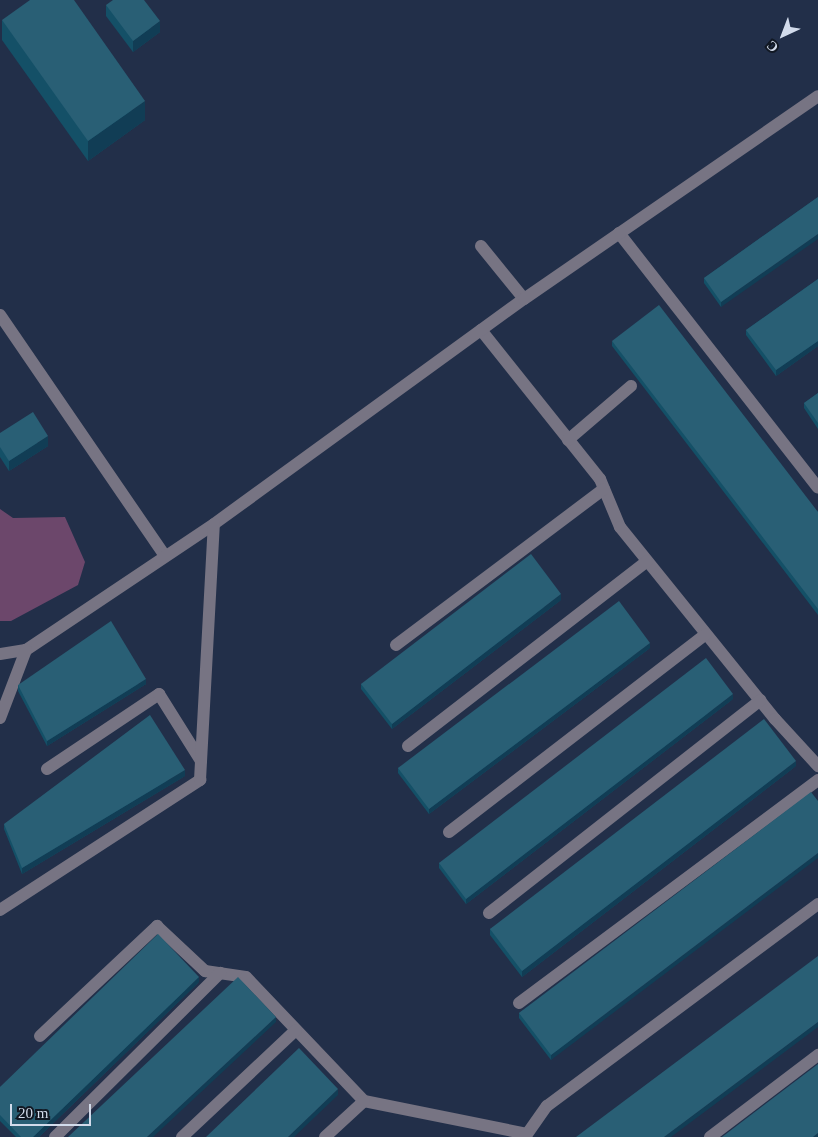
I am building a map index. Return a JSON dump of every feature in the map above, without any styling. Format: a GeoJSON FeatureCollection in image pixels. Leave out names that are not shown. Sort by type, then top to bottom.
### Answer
{"type":"FeatureCollection","features":[{"type":"Feature","properties":{"kind":"street"},"geometry":{"type":"LineString","coordinates":[[0,654],[26,650],[214,524],[524,298],[818,96]]}},
{"type":"Feature","properties":{"kind":"street"},"geometry":{"type":"LineString","coordinates":[[619,233],[818,488]]}},
{"type":"Feature","properties":{"kind":"street"},"geometry":{"type":"LineString","coordinates":[[482,246],[524,298]]}},
{"type":"Feature","properties":{"kind":"street"},"geometry":{"type":"LineString","coordinates":[[0,315],[165,556]]}},
{"type":"Feature","properties":{"kind":"street"},"geometry":{"type":"LineString","coordinates":[[481,330],[568,440],[604,489],[620,527],[706,634],[818,766]]}},
{"type":"Feature","properties":{"kind":"street"},"geometry":{"type":"LineString","coordinates":[[568,440],[631,386]]}},
{"type":"Feature","properties":{"kind":"street"},"geometry":{"type":"LineString","coordinates":[[396,645],[604,489]]}},
{"type":"Feature","properties":{"kind":"street"},"geometry":{"type":"LineString","coordinates":[[0,910],[200,780],[214,524]]}},
{"type":"Feature","properties":{"kind":"street"},"geometry":{"type":"LineString","coordinates":[[408,746],[647,561]]}},
{"type":"Feature","properties":{"kind":"street"},"geometry":{"type":"LineString","coordinates":[[449,832],[706,634]]}},
{"type":"Feature","properties":{"kind":"street"},"geometry":{"type":"LineString","coordinates":[[0,718],[26,650]]}},
{"type":"Feature","properties":{"kind":"street"},"geometry":{"type":"LineString","coordinates":[[47,769],[159,694],[201,761]]}},
{"type":"Feature","properties":{"kind":"street"},"geometry":{"type":"LineString","coordinates":[[489,913],[761,700]]}},
{"type":"Feature","properties":{"kind":"street"},"geometry":{"type":"LineString","coordinates":[[519,1003],[818,780]]}},
{"type":"Feature","properties":{"kind":"street"},"geometry":{"type":"LineString","coordinates":[[40,1036],[157,926],[205,971],[246,977],[364,1101],[526,1136],[547,1106],[818,904]]}},
{"type":"Feature","properties":{"kind":"street"},"geometry":{"type":"LineString","coordinates":[[55,1137],[220,973]]}},
{"type":"Feature","properties":{"kind":"street"},"geometry":{"type":"LineString","coordinates":[[182,1137],[296,1030]]}},
{"type":"Feature","properties":{"kind":"street"},"geometry":{"type":"LineString","coordinates":[[710,1137],[818,1054]]}},
{"type":"Feature","properties":{"kind":"street"},"geometry":{"type":"LineString","coordinates":[[325,1137],[364,1101]]}},
{"type":"Feature","properties":{"kind":"shaded area"},"geometry":{"type":"Polygon","coordinates":[[[0,509],[13,518],[65,517],[85,562],[78,585],[11,621],[0,621],[0,509]]]}},
{"type":"Feature","properties":{"kind":"building"},"geometry":{"type":"Polygon","coordinates":[[[30,0],[74,0],[145,101],[88,141],[2,20],[30,0]]]}},
{"type":"Feature","properties":{"kind":"building"},"geometry":{"type":"Polygon","coordinates":[[[113,0],[144,0],[160,21],[133,41],[106,5],[113,0]]]}},
{"type":"Feature","properties":{"kind":"building"},"geometry":{"type":"Polygon","coordinates":[[[818,197],[818,234],[721,302],[704,278],[818,197]]]}},
{"type":"Feature","properties":{"kind":"building"},"geometry":{"type":"Polygon","coordinates":[[[818,279],[818,341],[776,370],[746,330],[818,279]]]}},
{"type":"Feature","properties":{"kind":"building"},"geometry":{"type":"Polygon","coordinates":[[[659,305],[818,512],[818,609],[612,341],[659,305]]]}},
{"type":"Feature","properties":{"kind":"building"},"geometry":{"type":"Polygon","coordinates":[[[818,393],[818,423],[804,403],[818,393]]]}},
{"type":"Feature","properties":{"kind":"building"},"geometry":{"type":"Polygon","coordinates":[[[33,412],[48,436],[9,461],[0,447],[0,433],[33,412]]]}},
{"type":"Feature","properties":{"kind":"building"},"geometry":{"type":"Polygon","coordinates":[[[531,554],[561,594],[392,724],[361,684],[531,554]]]}},
{"type":"Feature","properties":{"kind":"building"},"geometry":{"type":"Polygon","coordinates":[[[619,601],[650,643],[429,809],[398,768],[619,601]]]}},
{"type":"Feature","properties":{"kind":"building"},"geometry":{"type":"Polygon","coordinates":[[[111,621],[146,679],[47,741],[18,685],[111,621]]]}},
{"type":"Feature","properties":{"kind":"building"},"geometry":{"type":"Polygon","coordinates":[[[706,658],[733,694],[466,899],[439,863],[706,658]]]}},
{"type":"Feature","properties":{"kind":"building"},"geometry":{"type":"Polygon","coordinates":[[[150,715],[185,770],[22,868],[4,824],[150,715]]]}},
{"type":"Feature","properties":{"kind":"building"},"geometry":{"type":"Polygon","coordinates":[[[764,719],[796,761],[522,971],[490,929],[764,719]]]}},
{"type":"Feature","properties":{"kind":"building"},"geometry":{"type":"Polygon","coordinates":[[[811,792],[818,801],[818,853],[551,1055],[519,1013],[811,792]]]}},
{"type":"Feature","properties":{"kind":"building"},"geometry":{"type":"Polygon","coordinates":[[[158,934],[199,977],[33,1137],[21,1137],[0,1115],[0,1087],[158,934]]]}},
{"type":"Feature","properties":{"kind":"building"},"geometry":{"type":"Polygon","coordinates":[[[818,956],[818,1022],[664,1137],[576,1137],[818,956]]]}},
{"type":"Feature","properties":{"kind":"building"},"geometry":{"type":"Polygon","coordinates":[[[238,977],[276,1017],[147,1137],[68,1137],[238,977]]]}},
{"type":"Feature","properties":{"kind":"building"},"geometry":{"type":"Polygon","coordinates":[[[299,1048],[338,1089],[288,1137],[206,1137],[299,1048]]]}},
{"type":"Feature","properties":{"kind":"building"},"geometry":{"type":"Polygon","coordinates":[[[818,1064],[818,1133],[813,1137],[722,1137],[818,1064]]]}}]}
